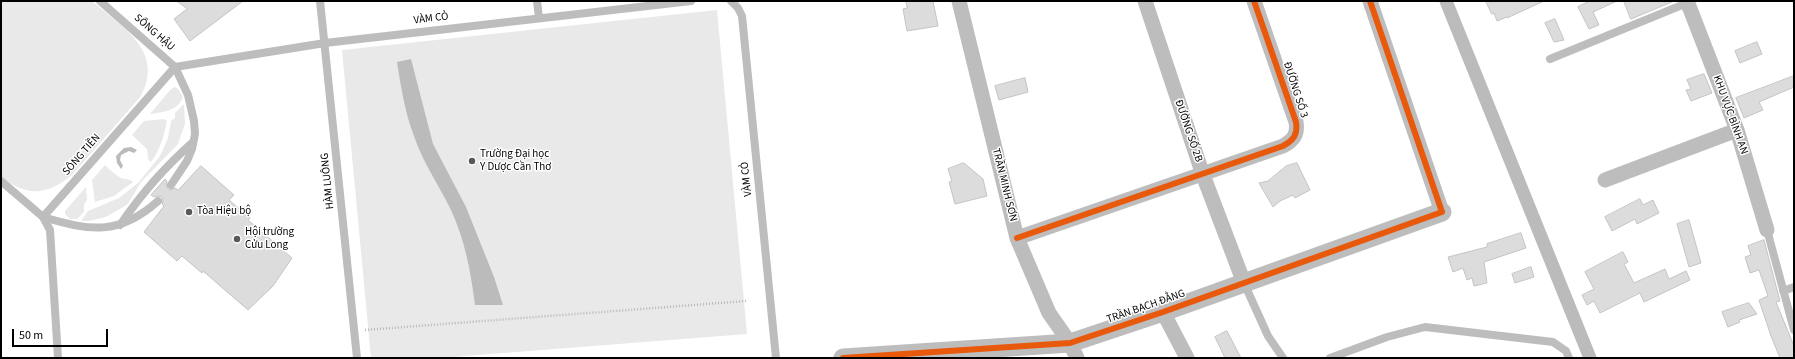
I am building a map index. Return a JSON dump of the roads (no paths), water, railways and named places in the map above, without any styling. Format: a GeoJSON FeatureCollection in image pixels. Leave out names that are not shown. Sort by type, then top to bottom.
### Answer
{"type":"FeatureCollection","features":[{"type":"Feature","properties":{"kind":"street","name":"TRẦN MINH SƠN"},"geometry":{"type":"LineString","coordinates":[[959,1],[1017,238],[1049,313],[1073,351]]}},
{"type":"Feature","properties":{"kind":"street","name":"ĐƯỜNG SỐ 2B"},"geometry":{"type":"LineString","coordinates":[[1145,1],[1203,175],[1244,283]]}},
{"type":"Feature","properties":{"kind":"street","name":"ĐƯỜNG SỐ 3"},"geometry":{"type":"LineString","coordinates":[[1203,175],[1283,146],[1295,136],[1297,130],[1296,122],[1254,1]]}},
{"type":"Feature","properties":{"kind":"street"},"geometry":{"type":"LineString","coordinates":[[1370,1],[1442,212]]}},
{"type":"Feature","properties":{"kind":"street","name":"KHU VỰC BÌNH AN"},"geometry":{"type":"LineString","coordinates":[[1687,2],[1737,130],[1767,230]]}},
{"type":"Feature","properties":{"kind":"street"},"geometry":{"type":"LineString","coordinates":[[1605,180],[1737,130]]}},
{"type":"Feature","properties":{"kind":"street"},"geometry":{"type":"LineString","coordinates":[[1017,238],[1203,175]]}},
{"type":"Feature","properties":{"kind":"street","name":"TRẦN BẠCH ĐẰNG"},"geometry":{"type":"LineString","coordinates":[[843,358],[1073,351],[1164,312],[1442,212]]}},
{"type":"Feature","properties":{"kind":"street"},"geometry":{"type":"LineString","coordinates":[[1164,312],[1187,358]]}},
{"type":"Feature","properties":{"kind":"lane","name":"SÔNG HẬU"},"geometry":{"type":"LineString","coordinates":[[100,1],[175,66]]}},
{"type":"Feature","properties":{"kind":"lane","name":"HÀM LUÔNG"},"geometry":{"type":"LineString","coordinates":[[320,1],[357,358]]}},
{"type":"Feature","properties":{"kind":"lane"},"geometry":{"type":"LineString","coordinates":[[537,1],[539,18]]}},
{"type":"Feature","properties":{"kind":"lane","name":"VÀM CỎ"},"geometry":{"type":"LineString","coordinates":[[175,66],[325,43],[691,1]]}},
{"type":"Feature","properties":{"kind":"lane","name":"VÀM CỎ"},"geometry":{"type":"LineString","coordinates":[[731,1],[738,8],[742,16],[776,358]]}},
{"type":"Feature","properties":{"kind":"lane"},"geometry":{"type":"LineString","coordinates":[[1550,59],[1687,2]]}},
{"type":"Feature","properties":{"kind":"lane"},"geometry":{"type":"LineString","coordinates":[[171,185],[187,161],[193,142],[194,127],[191,107],[175,66]]}},
{"type":"Feature","properties":{"kind":"lane","name":"SÔNG TIỀN"},"geometry":{"type":"LineString","coordinates":[[43,217],[175,66]]}},
{"type":"Feature","properties":{"kind":"lane"},"geometry":{"type":"LineString","coordinates":[[120,225],[153,181],[168,164],[193,142]]}},
{"type":"Feature","properties":{"kind":"lane"},"geometry":{"type":"LineString","coordinates":[[1,181],[43,217],[50,230],[58,358]]}},
{"type":"Feature","properties":{"kind":"lane"},"geometry":{"type":"LineString","coordinates":[[43,217],[74,226],[91,228],[120,225],[133,220],[158,201]]}},
{"type":"Feature","properties":{"kind":"lane"},"geometry":{"type":"LineString","coordinates":[[1767,230],[1794,330]]}},
{"type":"Feature","properties":{"kind":"lane"},"geometry":{"type":"LineString","coordinates":[[1244,283],[1268,336],[1283,358]]}},
{"type":"Feature","properties":{"kind":"lane"},"geometry":{"type":"LineString","coordinates":[[1784,291],[1794,287]]}},
{"type":"Feature","properties":{"kind":"lane"},"geometry":{"type":"LineString","coordinates":[[1330,358],[1387,337],[1425,327],[1553,342],[1566,351],[1569,358]]}},
{"type":"Feature","properties":{"kind":"waterway"},"geometry":{"type":"LineString","coordinates":[[1446,1],[1590,358]]}},
{"type":"Feature","properties":{"kind":"place","name":"Trường Đại học Y Dược Cần Thơ"},"geometry":{"type":"Point","coordinates":[472,161]}},
{"type":"Feature","properties":{"kind":"place","name":"Tòa Hiệu bộ"},"geometry":{"type":"Point","coordinates":[189,212]}},
{"type":"Feature","properties":{"kind":"place","name":"Hội trường Cửu Long"},"geometry":{"type":"Point","coordinates":[237,239]}}]}
